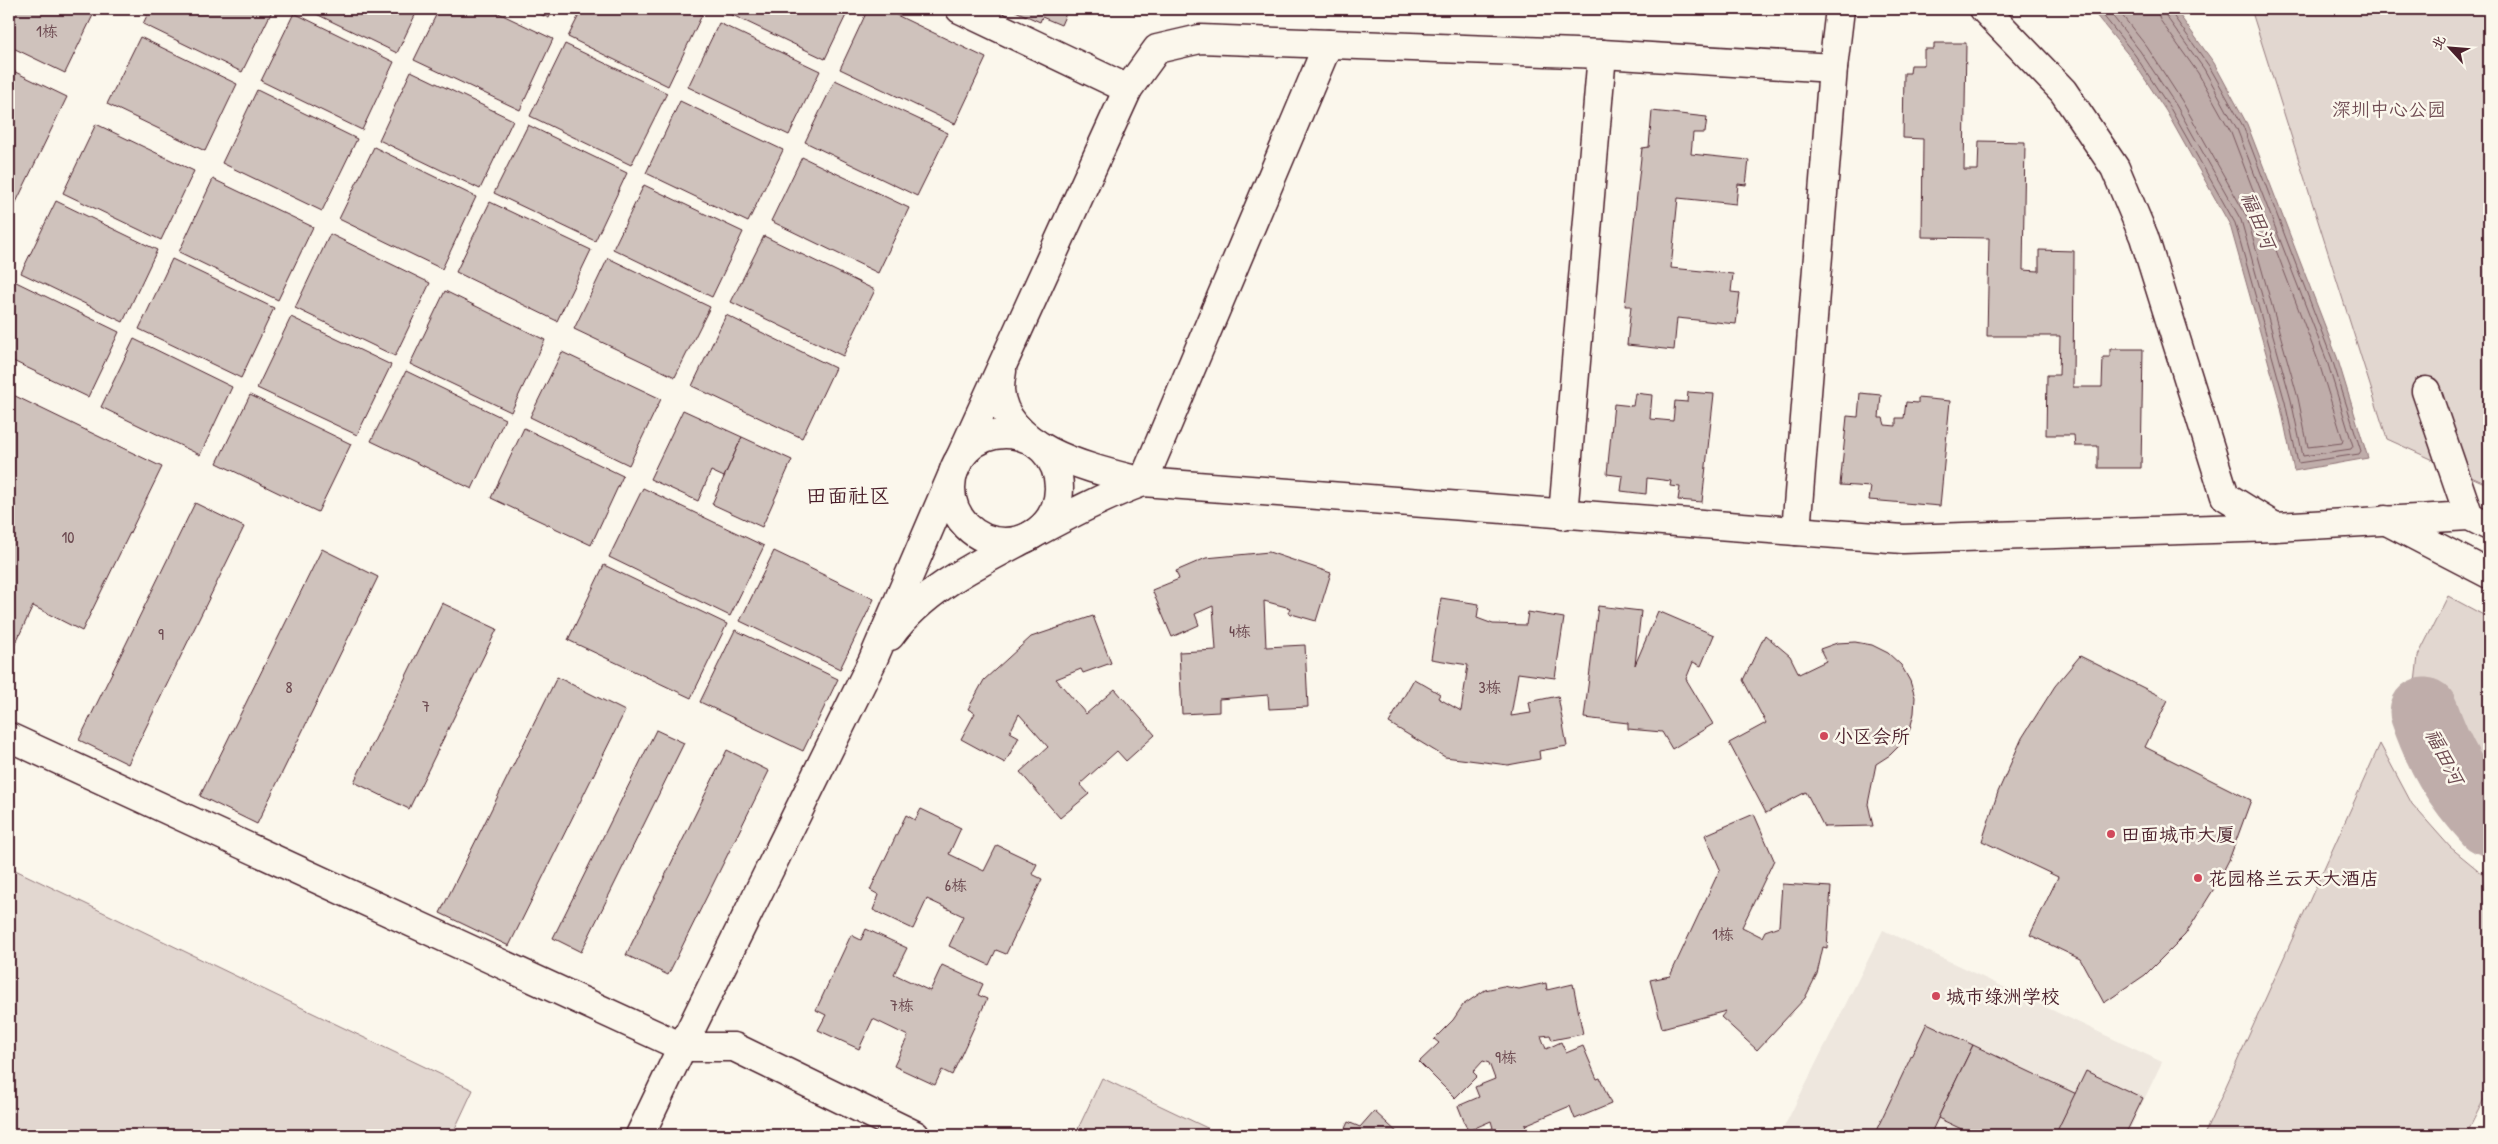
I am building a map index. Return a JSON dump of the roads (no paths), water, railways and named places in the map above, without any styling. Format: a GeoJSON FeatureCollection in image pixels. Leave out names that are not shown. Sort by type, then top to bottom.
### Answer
{"type":"FeatureCollection","features":[{"type":"Feature","properties":{"kind":"street"},"geometry":{"type":"LineString","coordinates":[[960,9],[1128,89]]}},
{"type":"Feature","properties":{"kind":"street"},"geometry":{"type":"LineString","coordinates":[[1796,531],[1833,68],[1840,9]]}},
{"type":"Feature","properties":{"kind":"street"},"geometry":{"type":"LineString","coordinates":[[1984,9],[2063,91],[2115,168],[2144,237],[2225,496],[2275,527]]}},
{"type":"Feature","properties":{"kind":"street"},"geometry":{"type":"LineString","coordinates":[[640,1135],[872,662],[954,471],[1128,89],[1157,49],[1200,39],[1602,54],[1833,68]]}},
{"type":"Feature","properties":{"kind":"street"},"geometry":{"type":"LineString","coordinates":[[872,662],[897,627],[925,599],[956,576],[1080,508],[1143,482],[1328,44]]}},
{"type":"Feature","properties":{"kind":"street"},"geometry":{"type":"LineString","coordinates":[[1563,515],[1602,54]]}},
{"type":"Feature","properties":{"kind":"street"},"geometry":{"type":"LineString","coordinates":[[1002,365],[1000,391],[1006,411],[1016,428],[1032,440],[1045,451],[1054,465],[1059,482],[1058,499],[1052,515],[1042,528],[1027,537],[1010,542],[992,540],[976,533],[963,522],[955,506],[952,489],[954,471],[961,457],[972,445],[1001,433],[1017,434],[1032,440],[1059,456],[1081,465],[1143,482],[1903,539],[2275,527],[2385,520],[2479,521],[2426,391]]}},
{"type":"Feature","properties":{"kind":"street"},"geometry":{"type":"LineString","coordinates":[[2385,520],[2489,574]]}},
{"type":"Feature","properties":{"kind":"street"},"geometry":{"type":"LineString","coordinates":[[9,737],[682,1047],[734,1047],[915,1135]]}},
{"type":"Feature","properties":{"kind":"water"},"geometry":{"type":"Polygon","coordinates":[[[2091,9],[2175,9],[2214,63],[2247,124],[2337,357],[2368,458],[2294,471],[2280,403],[2230,225],[2166,111],[2131,58],[2091,9]]]}},
{"type":"Feature","properties":{"kind":"waterway","name":"福田河"},"geometry":{"type":"LineString","coordinates":[[2424,712],[2436,743],[2450,770],[2467,796],[2489,821]]}},
{"type":"Feature","properties":{"kind":"place","name":"小区会所"},"geometry":{"type":"Point","coordinates":[1824,736]}},
{"type":"Feature","properties":{"kind":"place","name":"田面城市大厦"},"geometry":{"type":"Point","coordinates":[2111,834]}},
{"type":"Feature","properties":{"kind":"place","name":"花园格兰云天大酒店"},"geometry":{"type":"Point","coordinates":[2198,878]}},
{"type":"Feature","properties":{"kind":"place","name":"城市绿洲学校"},"geometry":{"type":"Point","coordinates":[1936,996]}},
{"type":"Feature","properties":{"kind":"district","name":"田面社区"},"geometry":{"type":"Point","coordinates":[848,495]}},
{"type":"Feature","properties":{"kind":"park label","name":"深圳中心公园"},"geometry":{"type":"Point","coordinates":[2389,109]}}]}
